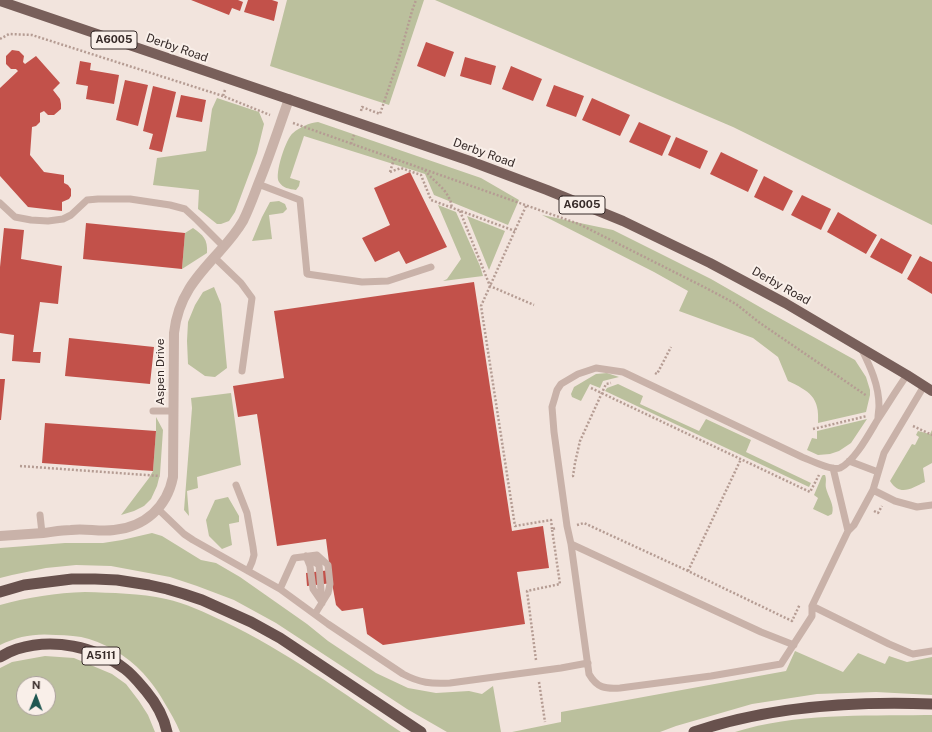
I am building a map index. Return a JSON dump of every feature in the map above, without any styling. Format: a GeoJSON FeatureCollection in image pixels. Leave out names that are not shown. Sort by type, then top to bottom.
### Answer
{"type":"FeatureCollection","features":[{"type":"Feature","properties":{"kind":"highway"},"geometry":{"type":"LineString","coordinates":[[0,592],[24,585],[72,579],[95,579],[117,580],[149,585],[184,594],[202,600],[245,619],[280,638],[421,732]]}},
{"type":"Feature","properties":{"kind":"highway","name":"A5111"},"geometry":{"type":"LineString","coordinates":[[0,657],[16,650],[33,646],[71,646],[89,650],[122,667],[141,685],[158,708],[167,732]]}},
{"type":"Feature","properties":{"kind":"highway"},"geometry":{"type":"LineString","coordinates":[[694,732],[742,718],[830,705],[870,703],[932,704]]}},
{"type":"Feature","properties":{"kind":"main road","name":"Derby Road"},"geometry":{"type":"LineString","coordinates":[[0,1],[470,161],[623,221],[710,263],[785,303],[928,388]]}},
{"type":"Feature","properties":{"kind":"street","name":"Aspen Drive"},"geometry":{"type":"LineString","coordinates":[[0,536],[71,530],[113,530],[126,528],[146,520],[158,509],[167,496],[173,477],[174,326],[179,308],[193,282],[231,239],[250,207],[289,99]]}},
{"type":"Feature","properties":{"kind":"lane"},"geometry":{"type":"LineString","coordinates":[[258,184],[300,200],[307,274],[362,282],[388,281],[432,267]]}},
{"type":"Feature","properties":{"kind":"lane"},"geometry":{"type":"LineString","coordinates":[[0,203],[16,217],[48,221],[62,219],[71,215],[87,200],[130,199],[170,205],[185,209],[224,247]]}},
{"type":"Feature","properties":{"kind":"lane"},"geometry":{"type":"LineString","coordinates":[[214,257],[241,283],[252,298],[242,372]]}},
{"type":"Feature","properties":{"kind":"lane"},"geometry":{"type":"LineString","coordinates":[[860,347],[871,369],[876,386],[879,409],[878,420]]}},
{"type":"Feature","properties":{"kind":"lane"},"geometry":{"type":"LineString","coordinates":[[907,375],[859,450],[840,468],[833,468],[802,457],[623,372],[596,368],[578,374],[561,384],[557,390],[552,407],[554,432],[589,674],[592,679],[602,687],[609,689],[711,676],[781,664],[812,616],[812,606],[848,531],[854,525],[873,490],[884,453],[928,388]]}},
{"type":"Feature","properties":{"kind":"lane"},"geometry":{"type":"LineString","coordinates":[[153,411],[173,411]]}},
{"type":"Feature","properties":{"kind":"lane"},"geometry":{"type":"LineString","coordinates":[[849,461],[878,472]]}},
{"type":"Feature","properties":{"kind":"lane"},"geometry":{"type":"LineString","coordinates":[[833,468],[848,531]]}},
{"type":"Feature","properties":{"kind":"lane"},"geometry":{"type":"LineString","coordinates":[[236,485],[247,513],[253,547],[254,555],[248,571]]}},
{"type":"Feature","properties":{"kind":"lane"},"geometry":{"type":"LineString","coordinates":[[873,490],[895,501],[917,507],[932,505]]}},
{"type":"Feature","properties":{"kind":"lane"},"geometry":{"type":"LineString","coordinates":[[158,509],[184,534],[280,588],[315,614],[412,679],[434,684],[450,683],[588,663]]}},
{"type":"Feature","properties":{"kind":"lane"},"geometry":{"type":"LineString","coordinates":[[40,515],[42,533]]}},
{"type":"Feature","properties":{"kind":"lane"},"geometry":{"type":"LineString","coordinates":[[571,544],[754,629],[794,645]]}},
{"type":"Feature","properties":{"kind":"lane"},"geometry":{"type":"LineString","coordinates":[[280,588],[294,558],[317,555],[328,565],[330,584],[328,593],[315,614]]}},
{"type":"Feature","properties":{"kind":"lane"},"geometry":{"type":"LineString","coordinates":[[306,556],[310,566],[313,589],[322,603]]}},
{"type":"Feature","properties":{"kind":"lane"},"geometry":{"type":"LineString","coordinates":[[812,606],[910,653],[914,654],[932,651]]}},
{"type":"Feature","properties":{"kind":"path"},"geometry":{"type":"LineString","coordinates":[[362,107],[380,114],[399,58],[416,0]]}},
{"type":"Feature","properties":{"kind":"path"},"geometry":{"type":"LineString","coordinates":[[0,39],[9,34],[32,35],[223,96],[282,119],[579,224],[736,304],[760,323],[869,397],[879,409],[813,429]]}},
{"type":"Feature","properties":{"kind":"path"},"geometry":{"type":"LineString","coordinates":[[223,96],[229,79]]}},
{"type":"Feature","properties":{"kind":"path"},"geometry":{"type":"LineString","coordinates":[[394,159],[390,172],[401,168],[421,175],[430,200],[515,231]]}},
{"type":"Feature","properties":{"kind":"path"},"geometry":{"type":"LineString","coordinates":[[425,170],[449,197],[452,208]]}},
{"type":"Feature","properties":{"kind":"path"},"geometry":{"type":"LineString","coordinates":[[526,206],[481,306],[515,526],[551,520],[560,584],[527,591],[545,722]]}},
{"type":"Feature","properties":{"kind":"path"},"geometry":{"type":"LineString","coordinates":[[460,211],[490,286],[534,306]]}},
{"type":"Feature","properties":{"kind":"path"},"geometry":{"type":"LineString","coordinates":[[644,382],[649,370],[657,374],[671,346]]}},
{"type":"Feature","properties":{"kind":"path"},"geometry":{"type":"LineString","coordinates":[[561,478],[574,476],[575,463],[580,441],[606,384],[612,382]]}},
{"type":"Feature","properties":{"kind":"path"},"geometry":{"type":"LineString","coordinates":[[591,388],[810,492],[823,465]]}},
{"type":"Feature","properties":{"kind":"path"},"geometry":{"type":"LineString","coordinates":[[688,571],[741,459]]}},
{"type":"Feature","properties":{"kind":"path"},"geometry":{"type":"LineString","coordinates":[[20,466],[173,477]]}},
{"type":"Feature","properties":{"kind":"path"},"geometry":{"type":"LineString","coordinates":[[552,529],[584,523],[792,621]]}},
{"type":"Feature","properties":{"kind":"green space"},"geometry":{"type":"Polygon","coordinates":[[[287,0],[424,0],[389,105],[270,66],[287,0]]]}},
{"type":"Feature","properties":{"kind":"green space"},"geometry":{"type":"Polygon","coordinates":[[[435,0],[932,0],[932,225],[733,127],[435,0]]]}},
{"type":"Feature","properties":{"kind":"green space"},"geometry":{"type":"Polygon","coordinates":[[[217,98],[259,112],[264,124],[257,153],[235,212],[229,221],[221,224],[217,224],[198,209],[199,190],[153,185],[157,158],[206,151],[212,109],[217,98]]]}},
{"type":"Feature","properties":{"kind":"green space"},"geometry":{"type":"Polygon","coordinates":[[[318,122],[481,178],[519,200],[508,225],[434,195],[425,174],[304,136],[290,178],[300,181],[299,186],[296,190],[284,187],[279,182],[278,172],[279,165],[290,136],[308,124],[318,122]]]}},
{"type":"Feature","properties":{"kind":"green space"},"geometry":{"type":"Polygon","coordinates":[[[279,201],[285,204],[287,209],[283,213],[269,215],[272,239],[252,241],[270,202],[279,201]]]}},
{"type":"Feature","properties":{"kind":"green space"},"geometry":{"type":"Polygon","coordinates":[[[438,205],[456,212],[483,276],[443,281],[447,279],[461,259],[438,205]]]}},
{"type":"Feature","properties":{"kind":"green space"},"geometry":{"type":"Polygon","coordinates":[[[542,215],[613,230],[711,279],[855,360],[866,377],[870,390],[866,412],[818,423],[817,407],[812,396],[802,388],[788,381],[778,357],[753,338],[679,311],[688,291],[542,215]]]}},
{"type":"Feature","properties":{"kind":"green space"},"geometry":{"type":"Polygon","coordinates":[[[467,216],[505,231],[489,270],[467,216]]]}},
{"type":"Feature","properties":{"kind":"green space"},"geometry":{"type":"Polygon","coordinates":[[[193,228],[200,233],[206,241],[207,253],[182,269],[185,233],[193,228]]]}},
{"type":"Feature","properties":{"kind":"green space"},"geometry":{"type":"Polygon","coordinates":[[[214,287],[221,304],[227,368],[215,377],[205,376],[188,364],[187,341],[188,322],[195,305],[203,292],[214,287]]]}},
{"type":"Feature","properties":{"kind":"green space"},"geometry":{"type":"Polygon","coordinates":[[[607,373],[619,377],[603,381],[600,388],[590,384],[581,401],[572,397],[571,394],[574,387],[596,374],[607,373]]]}},
{"type":"Feature","properties":{"kind":"green space"},"geometry":{"type":"Polygon","coordinates":[[[618,384],[643,396],[640,404],[699,431],[706,419],[751,440],[746,452],[811,483],[809,487],[605,391],[607,388],[618,384]]]}},
{"type":"Feature","properties":{"kind":"green space"},"geometry":{"type":"Polygon","coordinates":[[[231,393],[241,465],[197,477],[198,488],[187,491],[189,516],[184,510],[192,408],[191,398],[231,393]]]}},
{"type":"Feature","properties":{"kind":"green space"},"geometry":{"type":"Polygon","coordinates":[[[156,417],[163,430],[160,474],[157,486],[151,499],[144,506],[121,515],[153,471],[156,417]]]}},
{"type":"Feature","properties":{"kind":"green space"},"geometry":{"type":"Polygon","coordinates":[[[867,419],[851,443],[839,451],[830,454],[818,455],[807,450],[812,438],[817,439],[817,431],[867,419]]]}},
{"type":"Feature","properties":{"kind":"green space"},"geometry":{"type":"Polygon","coordinates":[[[932,430],[932,463],[923,468],[925,482],[911,489],[898,489],[890,481],[912,444],[915,445],[919,437],[916,435],[918,431],[930,434],[932,430]]]}},
{"type":"Feature","properties":{"kind":"green space"},"geometry":{"type":"Polygon","coordinates":[[[823,475],[826,477],[826,488],[833,507],[832,514],[828,516],[813,509],[818,498],[814,495],[823,475]]]}},
{"type":"Feature","properties":{"kind":"green space"},"geometry":{"type":"Polygon","coordinates":[[[228,497],[239,516],[239,522],[229,524],[232,545],[222,549],[209,536],[206,520],[215,500],[228,497]]]}},
{"type":"Feature","properties":{"kind":"green space"},"geometry":{"type":"Polygon","coordinates":[[[152,533],[162,536],[201,560],[216,563],[240,577],[307,624],[328,641],[376,673],[408,688],[436,693],[469,691],[482,694],[493,686],[501,732],[447,732],[407,709],[276,623],[234,600],[170,577],[111,566],[76,565],[46,568],[0,578],[0,548],[65,543],[103,543],[152,533]]]}},
{"type":"Feature","properties":{"kind":"green space"},"geometry":{"type":"Polygon","coordinates":[[[85,592],[156,597],[181,603],[203,612],[246,633],[292,659],[401,732],[180,732],[159,694],[143,673],[122,655],[98,642],[69,635],[49,634],[20,637],[0,645],[0,605],[42,596],[85,592]]]}},
{"type":"Feature","properties":{"kind":"green space"},"geometry":{"type":"Polygon","coordinates":[[[795,651],[843,672],[858,653],[885,664],[889,656],[907,662],[932,657],[932,695],[876,692],[817,694],[752,704],[660,732],[512,732],[561,722],[561,712],[786,671],[795,651]]]}},
{"type":"Feature","properties":{"kind":"green space"},"geometry":{"type":"Polygon","coordinates":[[[45,656],[74,658],[112,674],[126,684],[148,715],[155,732],[0,732],[0,668],[12,662],[45,656]]]}},
{"type":"Feature","properties":{"kind":"green space"},"geometry":{"type":"Polygon","coordinates":[[[932,715],[932,732],[735,732],[782,721],[805,719],[853,716],[932,715]]]}},
{"type":"Feature","properties":{"kind":"building"},"geometry":{"type":"Polygon","coordinates":[[[191,0],[238,0],[243,2],[240,11],[232,8],[229,15],[191,0]]]}},
{"type":"Feature","properties":{"kind":"building"},"geometry":{"type":"Polygon","coordinates":[[[248,0],[272,0],[278,2],[274,21],[244,12],[248,0]]]}},
{"type":"Feature","properties":{"kind":"building"},"geometry":{"type":"Polygon","coordinates":[[[426,42],[454,52],[445,77],[417,66],[426,42]]]}},
{"type":"Feature","properties":{"kind":"building"},"geometry":{"type":"Polygon","coordinates":[[[12,50],[19,51],[24,56],[23,62],[25,64],[36,56],[60,83],[53,90],[60,99],[61,109],[54,115],[48,115],[44,111],[40,113],[40,122],[36,126],[32,127],[30,155],[44,172],[64,175],[64,183],[71,189],[71,196],[69,199],[62,202],[62,211],[28,207],[0,176],[0,88],[18,71],[16,69],[11,69],[6,64],[6,56],[12,50]]]}},
{"type":"Feature","properties":{"kind":"building"},"geometry":{"type":"Polygon","coordinates":[[[465,57],[496,66],[491,85],[460,76],[465,57]]]}},
{"type":"Feature","properties":{"kind":"building"},"geometry":{"type":"Polygon","coordinates":[[[80,61],[91,63],[90,70],[119,75],[114,104],[86,99],[88,86],[76,84],[80,61]]]}},
{"type":"Feature","properties":{"kind":"building"},"geometry":{"type":"Polygon","coordinates":[[[511,66],[542,79],[533,101],[502,89],[511,66]]]}},
{"type":"Feature","properties":{"kind":"building"},"geometry":{"type":"Polygon","coordinates":[[[125,80],[148,85],[138,126],[116,120],[125,80]]]}},
{"type":"Feature","properties":{"kind":"building"},"geometry":{"type":"Polygon","coordinates":[[[554,85],[584,96],[576,117],[546,106],[554,85]]]}},
{"type":"Feature","properties":{"kind":"building"},"geometry":{"type":"Polygon","coordinates":[[[153,86],[176,92],[162,152],[149,149],[153,134],[143,131],[153,86]]]}},
{"type":"Feature","properties":{"kind":"building"},"geometry":{"type":"Polygon","coordinates":[[[181,95],[206,100],[202,122],[176,117],[181,95]]]}},
{"type":"Feature","properties":{"kind":"building"},"geometry":{"type":"Polygon","coordinates":[[[592,98],[630,115],[620,136],[582,120],[592,98]]]}},
{"type":"Feature","properties":{"kind":"building"},"geometry":{"type":"Polygon","coordinates":[[[639,122],[671,136],[662,156],[629,142],[639,122]]]}},
{"type":"Feature","properties":{"kind":"building"},"geometry":{"type":"Polygon","coordinates":[[[676,137],[708,151],[700,169],[668,155],[676,137]]]}},
{"type":"Feature","properties":{"kind":"building"},"geometry":{"type":"Polygon","coordinates":[[[721,152],[758,170],[748,192],[710,174],[721,152]]]}},
{"type":"Feature","properties":{"kind":"building"},"geometry":{"type":"Polygon","coordinates":[[[410,172],[447,247],[406,264],[399,251],[375,262],[362,238],[390,225],[374,188],[410,172]]]}},
{"type":"Feature","properties":{"kind":"building"},"geometry":{"type":"Polygon","coordinates":[[[764,176],[793,191],[783,211],[754,197],[764,176]]]}},
{"type":"Feature","properties":{"kind":"building"},"geometry":{"type":"Polygon","coordinates":[[[802,195],[831,209],[821,230],[791,215],[802,195]]]}},
{"type":"Feature","properties":{"kind":"building"},"geometry":{"type":"Polygon","coordinates":[[[838,212],[877,235],[866,254],[827,232],[838,212]]]}},
{"type":"Feature","properties":{"kind":"building"},"geometry":{"type":"Polygon","coordinates":[[[86,223],[185,233],[182,269],[83,259],[86,223]]]}},
{"type":"Feature","properties":{"kind":"building"},"geometry":{"type":"Polygon","coordinates":[[[4,228],[24,230],[21,259],[62,266],[58,304],[40,302],[33,352],[41,352],[40,363],[12,361],[14,335],[0,333],[0,267],[4,228]]]}},
{"type":"Feature","properties":{"kind":"building"},"geometry":{"type":"Polygon","coordinates":[[[881,238],[912,255],[902,274],[870,257],[881,238]]]}},
{"type":"Feature","properties":{"kind":"building"},"geometry":{"type":"Polygon","coordinates":[[[920,256],[932,262],[932,294],[907,279],[920,256]]]}},
{"type":"Feature","properties":{"kind":"building"},"geometry":{"type":"Polygon","coordinates":[[[474,282],[512,531],[543,526],[549,568],[517,572],[525,624],[383,645],[367,634],[363,608],[342,611],[336,605],[332,583],[307,586],[306,573],[330,570],[326,539],[277,546],[257,414],[238,417],[233,386],[284,378],[274,311],[474,282]]]}},
{"type":"Feature","properties":{"kind":"building"},"geometry":{"type":"Polygon","coordinates":[[[69,338],[154,347],[150,384],[65,376],[69,338]]]}},
{"type":"Feature","properties":{"kind":"building"},"geometry":{"type":"Polygon","coordinates":[[[0,379],[5,379],[1,420],[0,420],[0,379]]]}},
{"type":"Feature","properties":{"kind":"building"},"geometry":{"type":"Polygon","coordinates":[[[45,423],[156,431],[153,471],[42,463],[45,423]]]}}]}
